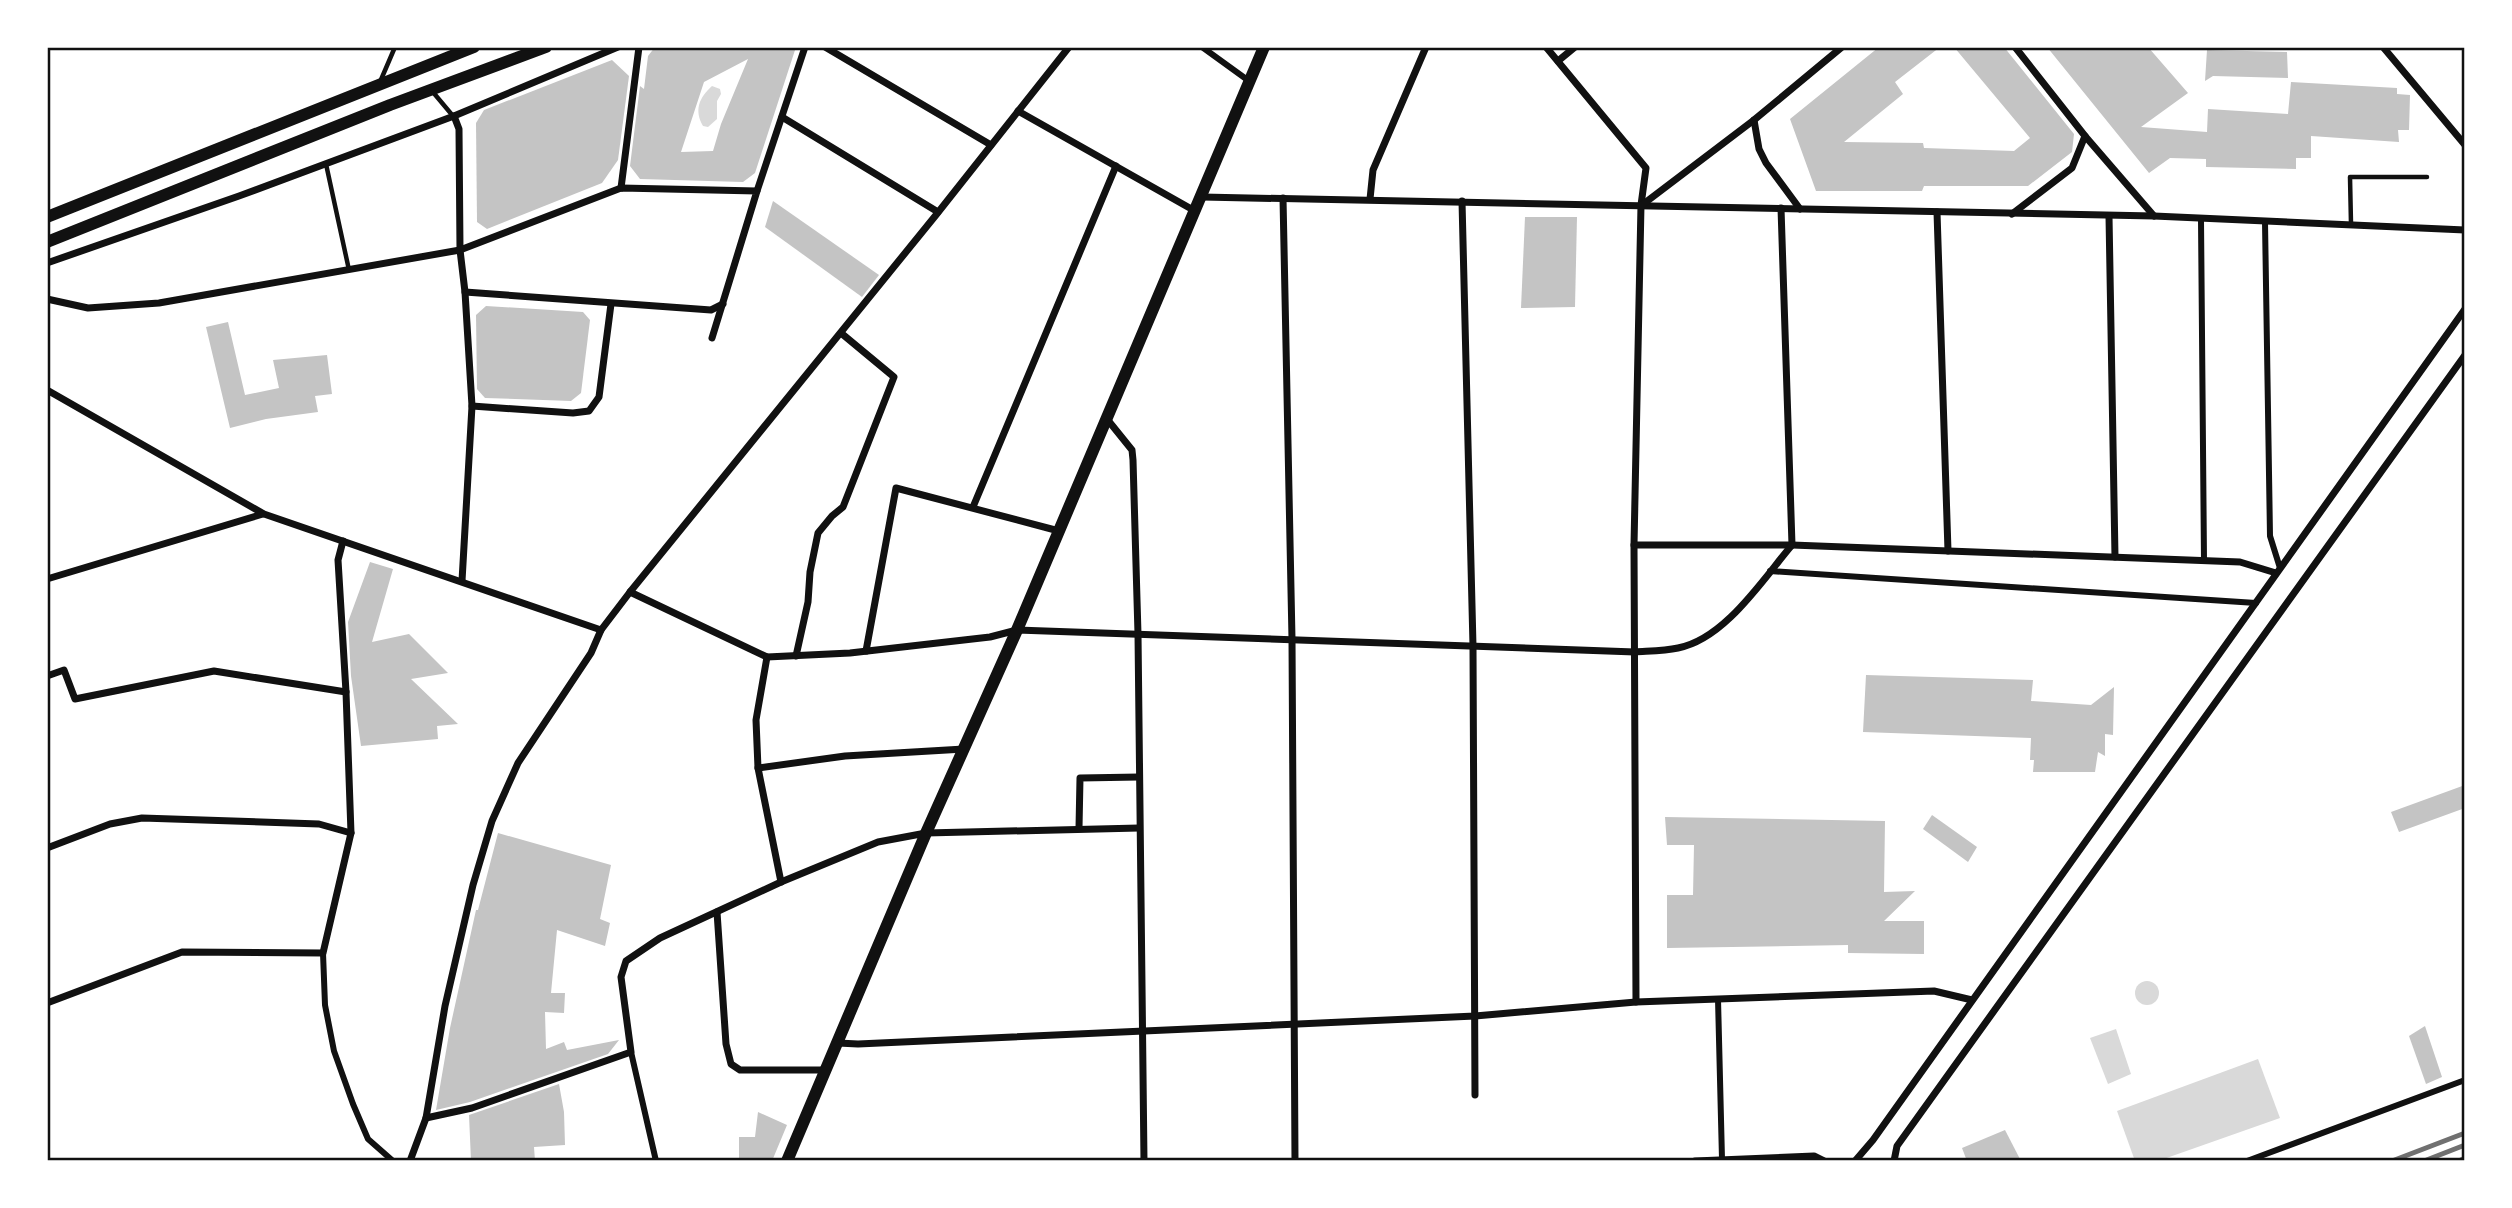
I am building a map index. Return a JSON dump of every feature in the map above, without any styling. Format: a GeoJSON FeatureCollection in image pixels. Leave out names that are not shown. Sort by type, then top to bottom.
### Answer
{"type":"FeatureCollection","features":[{"type":"Feature","properties":{"kind":"street"},"geometry":{"type":"LineString","coordinates":[[47,216],[474,47]]}},
{"type":"Feature","properties":{"kind":"street"},"geometry":{"type":"LineString","coordinates":[[47,242],[546,47]]}},
{"type":"Feature","properties":{"kind":"street"},"geometry":{"type":"LineString","coordinates":[[47,263],[454,116],[618,47]]}},
{"type":"Feature","properties":{"kind":"street"},"geometry":{"type":"LineString","coordinates":[[621,188],[639,47]]}},
{"type":"Feature","properties":{"kind":"street"},"geometry":{"type":"LineString","coordinates":[[712,338],[805,47]]}},
{"type":"Feature","properties":{"kind":"street"},"geometry":{"type":"LineString","coordinates":[[825,47],[991,145]]}},
{"type":"Feature","properties":{"kind":"street"},"geometry":{"type":"LineString","coordinates":[[410,1161],[426,1118],[448,992],[473,885],[492,821],[518,763],[591,653],[601,630],[630,592],[1069,47]]}},
{"type":"Feature","properties":{"kind":"street"},"geometry":{"type":"LineString","coordinates":[[1202,47],[1250,82]]}},
{"type":"Feature","properties":{"kind":"street"},"geometry":{"type":"LineString","coordinates":[[787,1161],[926,833],[1060,531],[1264,47]]}},
{"type":"Feature","properties":{"kind":"street"},"geometry":{"type":"LineString","coordinates":[[1370,199],[1373,170],[1426,47]]}},
{"type":"Feature","properties":{"kind":"street"},"geometry":{"type":"LineString","coordinates":[[1546,47],[1646,168],[1641,205],[1633,545],[1636,1002]]}},
{"type":"Feature","properties":{"kind":"street"},"geometry":{"type":"LineString","coordinates":[[1558,61],[1575,47]]}},
{"type":"Feature","properties":{"kind":"street"},"geometry":{"type":"LineString","coordinates":[[1641,205],[1754,120],[1842,47]]}},
{"type":"Feature","properties":{"kind":"street"},"geometry":{"type":"LineString","coordinates":[[2015,47],[2085,136],[2154,216]]}},
{"type":"Feature","properties":{"kind":"street"},"geometry":{"type":"LineString","coordinates":[[2383,47],[2465,145]]}},
{"type":"Feature","properties":{"kind":"street"},"geometry":{"type":"LineString","coordinates":[[1018,111],[1196,211]]}},
{"type":"Feature","properties":{"kind":"street"},"geometry":{"type":"LineString","coordinates":[[454,116],[459,129],[460,250],[472,406],[462,581]]}},
{"type":"Feature","properties":{"kind":"street"},"geometry":{"type":"LineString","coordinates":[[782,117],[938,212]]}},
{"type":"Feature","properties":{"kind":"street"},"geometry":{"type":"LineString","coordinates":[[1754,120],[1759,149],[1766,163],[1800,209]]}},
{"type":"Feature","properties":{"kind":"street"},"geometry":{"type":"LineString","coordinates":[[2012,214],[2071,168],[2085,136]]}},
{"type":"Feature","properties":{"kind":"street"},"geometry":{"type":"LineString","coordinates":[[973,506],[1116,166]]}},
{"type":"Feature","properties":{"kind":"street"},"geometry":{"type":"LineString","coordinates":[[47,299],[88,308],[159,303],[460,250],[621,188],[757,191]]}},
{"type":"Feature","properties":{"kind":"street"},"geometry":{"type":"LineString","coordinates":[[1202,197],[2154,216],[2465,230]]}},
{"type":"Feature","properties":{"kind":"street"},"geometry":{"type":"LineString","coordinates":[[1283,198],[1292,639],[1295,1161]]}},
{"type":"Feature","properties":{"kind":"street"},"geometry":{"type":"LineString","coordinates":[[1462,201],[1473,646],[1475,1095]]}},
{"type":"Feature","properties":{"kind":"street"},"geometry":{"type":"LineString","coordinates":[[630,592],[767,657],[866,652],[990,637],[1017,630],[1635,652],[1680,648],[1705,637],[1734,614],[1792,545],[1781,208]]}},
{"type":"Feature","properties":{"kind":"street"},"geometry":{"type":"LineString","coordinates":[[1937,212],[1948,551]]}},
{"type":"Feature","properties":{"kind":"street"},"geometry":{"type":"LineString","coordinates":[[2109,216],[2115,557]]}},
{"type":"Feature","properties":{"kind":"street"},"geometry":{"type":"LineString","coordinates":[[2201,220],[2204,561]]}},
{"type":"Feature","properties":{"kind":"street"},"geometry":{"type":"LineString","coordinates":[[2265,222],[2270,536],[2278,570]]}},
{"type":"Feature","properties":{"kind":"street"},"geometry":{"type":"LineString","coordinates":[[465,292],[711,310],[723,304]]}},
{"type":"Feature","properties":{"kind":"street"},"geometry":{"type":"LineString","coordinates":[[472,406],[573,414],[589,411],[599,397],[611,304]]}},
{"type":"Feature","properties":{"kind":"street"},"geometry":{"type":"LineString","coordinates":[[1855,1161],[1873,1140],[2465,309]]}},
{"type":"Feature","properties":{"kind":"street"},"geometry":{"type":"LineString","coordinates":[[796,656],[808,602],[810,572],[818,533],[843,507],[894,377],[841,333]]}},
{"type":"Feature","properties":{"kind":"street"},"geometry":{"type":"LineString","coordinates":[[1894,1161],[1897,1146],[2465,355]]}},
{"type":"Feature","properties":{"kind":"street"},"geometry":{"type":"LineString","coordinates":[[47,390],[264,514],[601,630]]}},
{"type":"Feature","properties":{"kind":"street"},"geometry":{"type":"LineString","coordinates":[[1107,419],[1132,450],[1138,634],[1144,1161]]}},
{"type":"Feature","properties":{"kind":"street"},"geometry":{"type":"LineString","coordinates":[[866,652],[897,488],[1060,531]]}},
{"type":"Feature","properties":{"kind":"street"},"geometry":{"type":"LineString","coordinates":[[47,579],[264,514]]}},
{"type":"Feature","properties":{"kind":"street"},"geometry":{"type":"LineString","coordinates":[[343,541],[338,560],[351,833],[323,953],[325,1005],[334,1051],[368,1139],[393,1161]]}},
{"type":"Feature","properties":{"kind":"street"},"geometry":{"type":"LineString","coordinates":[[1633,545],[1792,545],[2115,557],[2240,562],[2278,570]]}},
{"type":"Feature","properties":{"kind":"street"},"geometry":{"type":"LineString","coordinates":[[1770,571],[2256,603]]}},
{"type":"Feature","properties":{"kind":"street"},"geometry":{"type":"LineString","coordinates":[[767,657],[756,720],[758,768],[781,882]]}},
{"type":"Feature","properties":{"kind":"street"},"geometry":{"type":"LineString","coordinates":[[47,676],[64,670],[75,699],[214,671],[346,692]]}},
{"type":"Feature","properties":{"kind":"street"},"geometry":{"type":"LineString","coordinates":[[758,768],[845,756],[964,749]]}},
{"type":"Feature","properties":{"kind":"street"},"geometry":{"type":"LineString","coordinates":[[1079,828],[1080,778],[1139,777]]}},
{"type":"Feature","properties":{"kind":"street"},"geometry":{"type":"LineString","coordinates":[[47,848],[110,824],[142,818],[319,824],[351,833]]}},
{"type":"Feature","properties":{"kind":"street"},"geometry":{"type":"LineString","coordinates":[[656,1161],[631,1052],[621,977],[626,961],[660,938],[781,882],[878,842],[926,833],[1139,828]]}},
{"type":"Feature","properties":{"kind":"street"},"geometry":{"type":"LineString","coordinates":[[717,912],[726,1044],[731,1064],[740,1070],[826,1070]]}},
{"type":"Feature","properties":{"kind":"street"},"geometry":{"type":"LineString","coordinates":[[47,1003],[182,951],[323,953]]}},
{"type":"Feature","properties":{"kind":"street"},"geometry":{"type":"LineString","coordinates":[[838,1043],[1475,1016],[1636,1002],[1934,990],[1972,1000]]}},
{"type":"Feature","properties":{"kind":"street"},"geometry":{"type":"LineString","coordinates":[[1718,999],[1722,1159]]}},
{"type":"Feature","properties":{"kind":"street"},"geometry":{"type":"LineString","coordinates":[[426,1118],[472,1108],[631,1052]]}},
{"type":"Feature","properties":{"kind":"street"},"geometry":{"type":"LineString","coordinates":[[2247,1161],[2465,1080]]}},
{"type":"Feature","properties":{"kind":"street"},"geometry":{"type":"LineString","coordinates":[[1695,1161],[1814,1156],[1824,1161]]}},
{"type":"Feature","properties":{"kind":"lane"},"geometry":{"type":"LineString","coordinates":[[379,84],[395,47]]}},
{"type":"Feature","properties":{"kind":"lane"},"geometry":{"type":"LineString","coordinates":[[431,90],[454,116]]}},
{"type":"Feature","properties":{"kind":"lane"},"geometry":{"type":"LineString","coordinates":[[326,163],[349,270]]}},
{"type":"Feature","properties":{"kind":"lane"},"geometry":{"type":"LineString","coordinates":[[2351,226],[2350,177],[2427,177]]}},
{"type":"Feature","properties":{"kind":"shaded area"},"geometry":{"type":"Polygon","coordinates":[[[712,86],[720,89],[721,94],[717,101],[717,119],[708,127],[703,126],[698,109],[704,95],[712,86]]]}},
{"type":"Feature","properties":{"kind":"shaded area"},"geometry":{"type":"Polygon","coordinates":[[[2147,981],[2158,988],[2159,993],[2152,1004],[2147,1005],[2136,998],[2135,993],[2142,982],[2147,981]]]}},
{"type":"Feature","properties":{"kind":"shaded area"},"geometry":{"type":"Polygon","coordinates":[[[2116,1029],[2131,1074],[2108,1084],[2090,1038],[2116,1029]]]}},
{"type":"Feature","properties":{"kind":"shaded area"},"geometry":{"type":"Polygon","coordinates":[[[2258,1059],[2280,1118],[2158,1161],[2135,1161],[2117,1111],[2258,1059]]]}},
{"type":"Feature","properties":{"kind":"building"},"geometry":{"type":"Polygon","coordinates":[[[655,47],[796,47],[755,173],[743,182],[640,179],[630,166],[640,86],[644,89],[648,56],[655,47]],[[748,59],[704,82],[681,152],[713,151],[721,124],[748,59]]]}},
{"type":"Feature","properties":{"kind":"building"},"geometry":{"type":"Polygon","coordinates":[[[1879,47],[1940,47],[1895,82],[1903,94],[1844,142],[1923,143],[1924,148],[2014,151],[2030,138],[1954,47],[2004,47],[2074,134],[2072,152],[2028,186],[1924,186],[1922,191],[1816,191],[1790,119],[1879,47]]]}},
{"type":"Feature","properties":{"kind":"building"},"geometry":{"type":"Polygon","coordinates":[[[2047,47],[2148,47],[2188,93],[2141,127],[2207,132],[2208,109],[2288,114],[2291,82],[2397,88],[2397,94],[2410,95],[2409,130],[2398,130],[2399,142],[2311,136],[2311,158],[2296,158],[2296,169],[2206,167],[2206,159],[2170,158],[2149,173],[2047,47]]]}},
{"type":"Feature","properties":{"kind":"building"},"geometry":{"type":"Polygon","coordinates":[[[2207,50],[2287,52],[2288,78],[2213,76],[2205,81],[2207,50]]]}},
{"type":"Feature","properties":{"kind":"building"},"geometry":{"type":"Polygon","coordinates":[[[612,60],[629,76],[618,160],[602,183],[487,229],[477,222],[476,123],[484,110],[612,60]]]}},
{"type":"Feature","properties":{"kind":"building"},"geometry":{"type":"Polygon","coordinates":[[[773,201],[879,275],[862,297],[765,227],[773,201]]]}},
{"type":"Feature","properties":{"kind":"building"},"geometry":{"type":"Polygon","coordinates":[[[1525,217],[1577,217],[1575,307],[1521,308],[1525,217]]]}},
{"type":"Feature","properties":{"kind":"building"},"geometry":{"type":"Polygon","coordinates":[[[486,306],[583,312],[590,320],[581,393],[571,401],[485,398],[477,389],[476,315],[486,306]]]}},
{"type":"Feature","properties":{"kind":"building"},"geometry":{"type":"Polygon","coordinates":[[[228,322],[245,395],[279,388],[273,360],[327,355],[332,394],[315,396],[318,412],[266,419],[230,428],[206,327],[228,322]]]}},
{"type":"Feature","properties":{"kind":"building"},"geometry":{"type":"Polygon","coordinates":[[[370,562],[393,569],[372,642],[409,634],[448,673],[411,679],[458,724],[437,726],[438,739],[361,746],[351,676],[348,622],[370,562]]]}},
{"type":"Feature","properties":{"kind":"building"},"geometry":{"type":"Polygon","coordinates":[[[1866,675],[2033,680],[2031,701],[2091,705],[2114,687],[2113,735],[2105,734],[2105,756],[2098,752],[2095,772],[2033,772],[2034,760],[2030,760],[2031,738],[1863,732],[1866,675]]]}},
{"type":"Feature","properties":{"kind":"building"},"geometry":{"type":"Polygon","coordinates":[[[2465,785],[2465,808],[2399,832],[2391,812],[2465,785]]]}},
{"type":"Feature","properties":{"kind":"building"},"geometry":{"type":"Polygon","coordinates":[[[1932,815],[1977,847],[1968,862],[1923,829],[1932,815]]]}},
{"type":"Feature","properties":{"kind":"building"},"geometry":{"type":"Polygon","coordinates":[[[1665,817],[1885,821],[1884,892],[1915,891],[1884,921],[1924,921],[1924,954],[1848,953],[1848,945],[1667,948],[1667,895],[1693,895],[1694,845],[1667,845],[1665,817]]]}},
{"type":"Feature","properties":{"kind":"building"},"geometry":{"type":"Polygon","coordinates":[[[498,833],[611,865],[600,919],[610,923],[605,946],[557,930],[551,993],[565,993],[564,1013],[545,1012],[546,1049],[564,1042],[567,1050],[619,1040],[608,1054],[470,1102],[436,1110],[450,1028],[476,910],[498,833]]]}},
{"type":"Feature","properties":{"kind":"building"},"geometry":{"type":"Polygon","coordinates":[[[2425,1026],[2442,1077],[2426,1084],[2409,1036],[2425,1026]]]}},
{"type":"Feature","properties":{"kind":"building"},"geometry":{"type":"Polygon","coordinates":[[[559,1084],[564,1112],[565,1145],[534,1147],[535,1161],[471,1161],[469,1115],[559,1084]]]}},
{"type":"Feature","properties":{"kind":"building"},"geometry":{"type":"Polygon","coordinates":[[[758,1112],[787,1125],[772,1161],[739,1161],[739,1137],[755,1137],[758,1112]]]}},
{"type":"Feature","properties":{"kind":"building"},"geometry":{"type":"Polygon","coordinates":[[[2005,1130],[2021,1161],[1967,1161],[1962,1148],[2005,1130]]]}},
{"type":"Feature","properties":{"kind":"railway"},"geometry":{"type":"LineString","coordinates":[[2392,1161],[2465,1133]]}},
{"type":"Feature","properties":{"kind":"railway"},"geometry":{"type":"LineString","coordinates":[[2424,1161],[2465,1145]]}},
{"type":"Feature","properties":{"kind":"railway"},"geometry":{"type":"LineString","coordinates":[[2459,1161],[2465,1158]]}}]}
